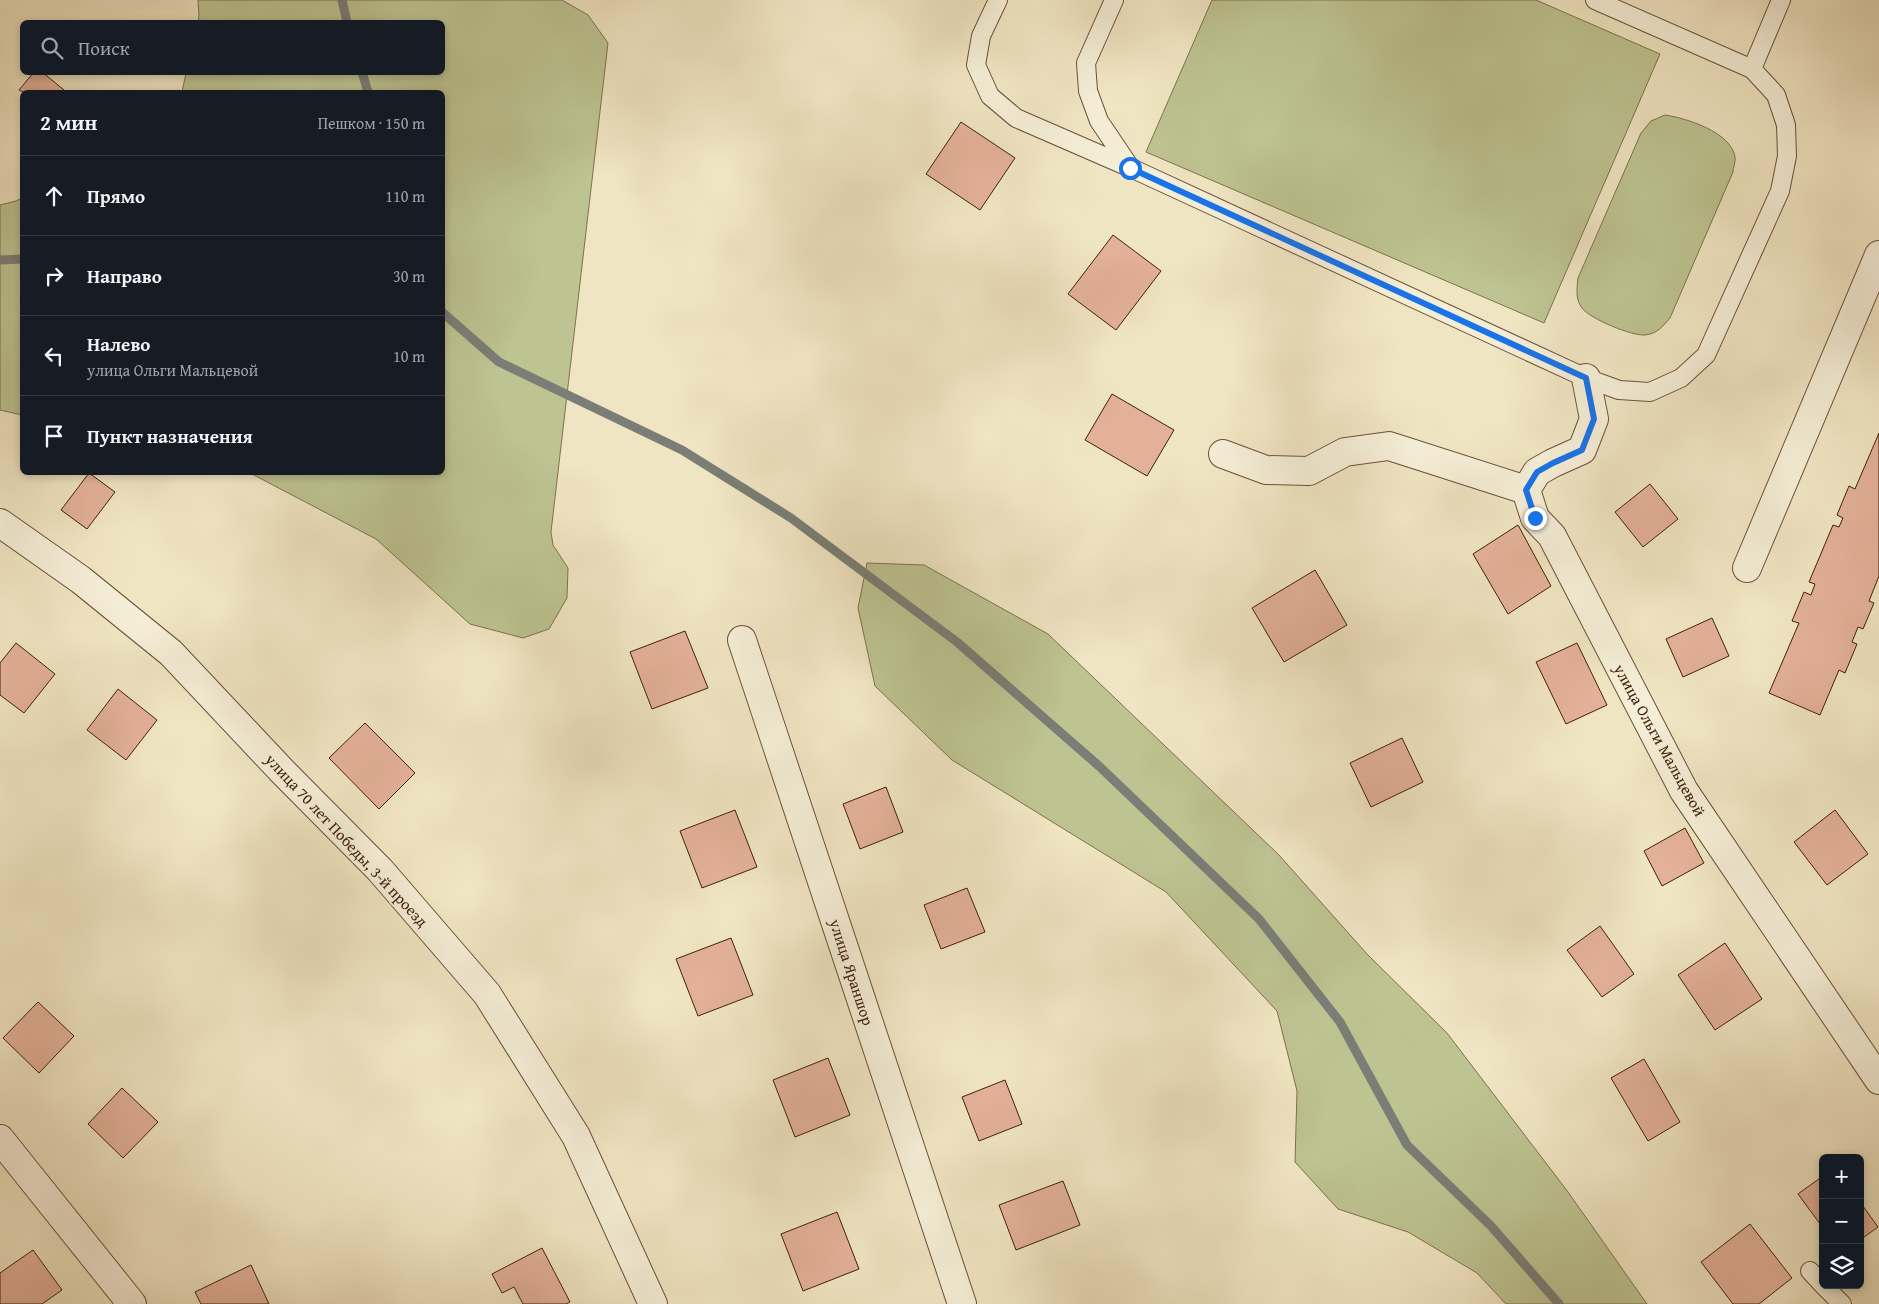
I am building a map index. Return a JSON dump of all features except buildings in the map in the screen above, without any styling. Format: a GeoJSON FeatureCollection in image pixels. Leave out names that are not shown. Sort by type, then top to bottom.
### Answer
{"type":"FeatureCollection","features":[{"type":"Feature","properties":{"kind":"street"},"geometry":{"type":"LineString","coordinates":[[1747,568],[1879,255]]}},
{"type":"Feature","properties":{"kind":"street"},"geometry":{"type":"LineString","coordinates":[[1223,454],[1266,470],[1309,471],[1345,452],[1389,446],[1526,490],[1537,472],[1582,450],[1594,419],[1586,378]]}},
{"type":"Feature","properties":{"kind":"street","name":"улица Ольги Мальцевой"},"geometry":{"type":"LineString","coordinates":[[1526,490],[1535,518],[1552,536],[1684,791],[1879,1080]]}},
{"type":"Feature","properties":{"kind":"street","name":"улица 70 лет Победы, 3-й проезд"},"geometry":{"type":"LineString","coordinates":[[0,523],[81,580],[170,653],[283,772],[380,870],[487,994],[576,1136],[653,1304]]}},
{"type":"Feature","properties":{"kind":"street","name":"улица Яраншор"},"geometry":{"type":"LineString","coordinates":[[742,640],[962,1304]]}},
{"type":"Feature","properties":{"kind":"street"},"geometry":{"type":"LineString","coordinates":[[0,1139],[132,1304]]}},
{"type":"Feature","properties":{"kind":"lane"},"geometry":{"type":"LineString","coordinates":[[998,0],[981,36],[976,65],[990,96],[1016,118],[1130,168],[1586,378],[1620,390],[1650,392],[1681,378],[1706,355],[1780,191],[1788,156],[1786,125],[1776,96],[1752,69],[1596,0]]}},
{"type":"Feature","properties":{"kind":"lane"},"geometry":{"type":"LineString","coordinates":[[1114,0],[1086,62],[1088,91],[1099,121],[1130,168]]}},
{"type":"Feature","properties":{"kind":"lane"},"geometry":{"type":"LineString","coordinates":[[1752,69],[1781,0]]}},
{"type":"Feature","properties":{"kind":"lane"},"geometry":{"type":"LineString","coordinates":[[1810,1271],[1819,1281]]}},
{"type":"Feature","properties":{"kind":"lane"},"geometry":{"type":"LineString","coordinates":[[1827,1289],[1842,1304]]}},
{"type":"Feature","properties":{"kind":"green space"},"geometry":{"type":"Polygon","coordinates":[[[198,0],[562,0],[588,15],[608,43],[551,532],[553,545],[568,568],[567,598],[549,629],[523,638],[470,624],[376,539],[254,475],[445,475],[445,90],[182,90],[186,75],[445,75],[445,20],[198,20],[198,0]]]}},
{"type":"Feature","properties":{"kind":"green space"},"geometry":{"type":"Polygon","coordinates":[[[1212,0],[1536,0],[1660,54],[1544,323],[1146,152],[1212,0]]]}},
{"type":"Feature","properties":{"kind":"green space"},"geometry":{"type":"Polygon","coordinates":[[[1665,115],[1695,123],[1717,134],[1732,148],[1735,160],[1733,172],[1670,318],[1656,331],[1639,335],[1612,326],[1586,312],[1578,301],[1578,278],[1641,133],[1651,121],[1665,115]]]}},
{"type":"Feature","properties":{"kind":"green space"},"geometry":{"type":"Polygon","coordinates":[[[20,199],[20,415],[0,410],[0,205],[20,199]]]}},
{"type":"Feature","properties":{"kind":"green space"},"geometry":{"type":"Polygon","coordinates":[[[867,563],[924,565],[1048,634],[1279,855],[1367,954],[1447,1033],[1568,1192],[1647,1304],[1506,1304],[1477,1273],[1408,1232],[1338,1209],[1295,1162],[1297,1091],[1277,1011],[1166,892],[952,760],[875,686],[858,608],[867,563]]]}},
{"type":"Feature","properties":{"kind":"waterway"},"geometry":{"type":"LineString","coordinates":[[342,0],[347,20]]}},
{"type":"Feature","properties":{"kind":"waterway"},"geometry":{"type":"LineString","coordinates":[[363,75],[367,90]]}},
{"type":"Feature","properties":{"kind":"waterway"},"geometry":{"type":"LineString","coordinates":[[0,260],[20,259]]}},
{"type":"Feature","properties":{"kind":"waterway"},"geometry":{"type":"LineString","coordinates":[[445,315],[499,362],[682,450],[791,518],[957,642],[1100,767],[1259,919],[1340,1022],[1407,1145],[1491,1226],[1559,1304]]}},
{"type":"Feature","properties":{"kind":"route"},"geometry":{"type":"LineString","coordinates":[[1130,168],[1586,378],[1594,419],[1582,450],[1537,472],[1526,490],[1535,518]]}}]}
